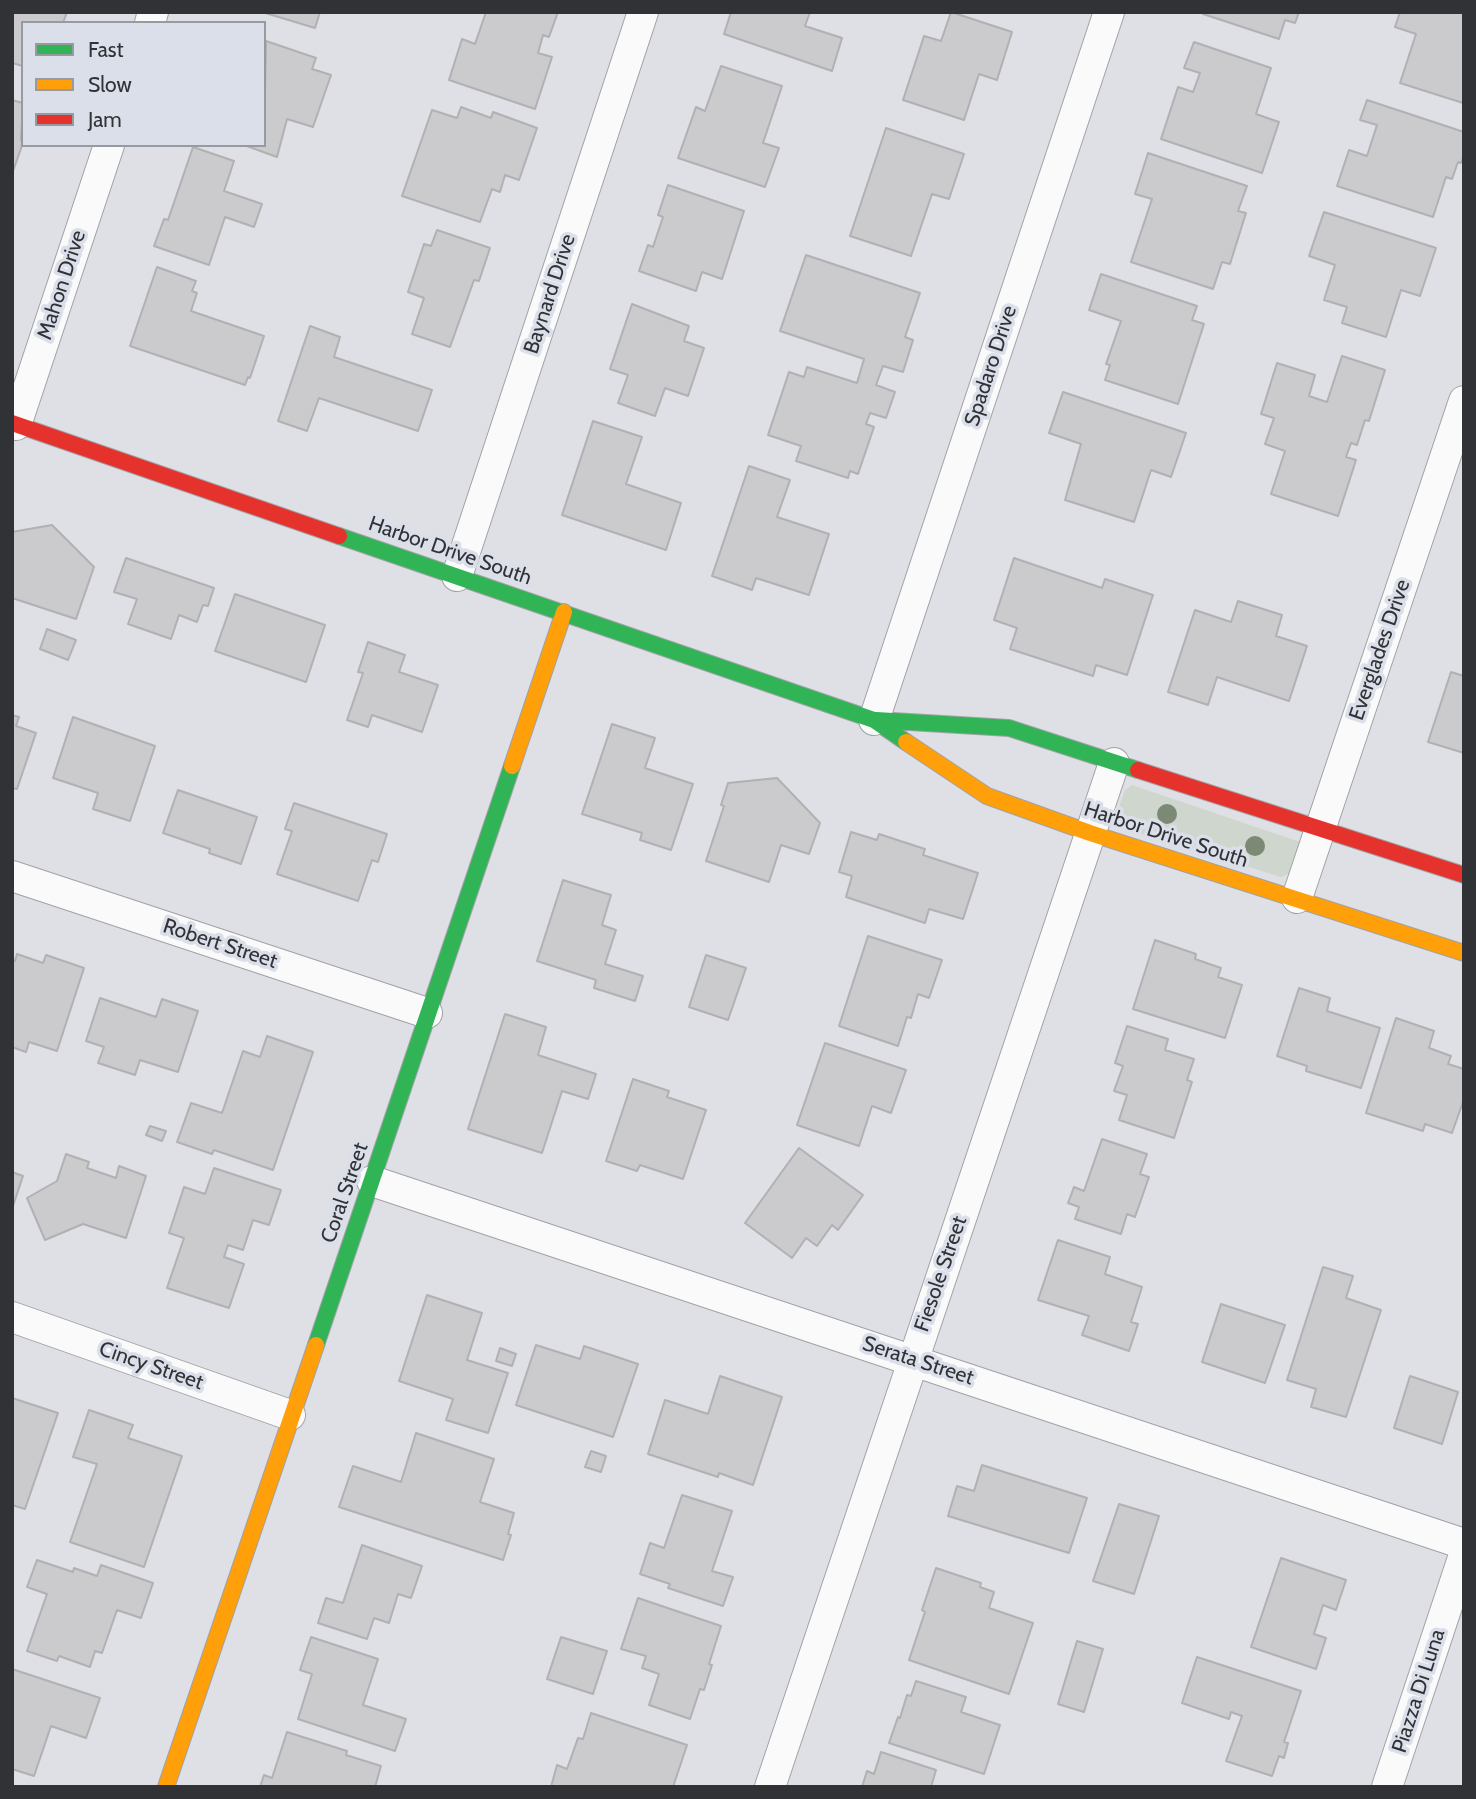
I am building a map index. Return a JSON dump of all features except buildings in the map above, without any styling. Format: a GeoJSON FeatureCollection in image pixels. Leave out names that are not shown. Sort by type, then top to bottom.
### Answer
{"type":"FeatureCollection","features":[{"type":"Feature","properties":{"kind":"street","name":"Baynard Drive"},"geometry":{"type":"LineString","coordinates":[[457,576],[643,12]]}},
{"type":"Feature","properties":{"kind":"street","name":"Spadaro Drive"},"geometry":{"type":"LineString","coordinates":[[874,720],[1109,12]]}},
{"type":"Feature","properties":{"kind":"street","name":"Mahon Drive"},"geometry":{"type":"LineString","coordinates":[[14,424],[108,147]]}},
{"type":"Feature","properties":{"kind":"street","name":"Everglades Drive"},"geometry":{"type":"LineString","coordinates":[[1297,898],[1464,401]]}},
{"type":"Feature","properties":{"kind":"street","name":"Harbor Drive South"},"geometry":{"type":"LineString","coordinates":[[14,424],[874,720],[987,796],[1090,833],[1464,953]]}},
{"type":"Feature","properties":{"kind":"street","name":"Coral Street"},"geometry":{"type":"LineString","coordinates":[[166,1787],[564,612]]}},
{"type":"Feature","properties":{"kind":"street","name":"Harbor Drive South"},"geometry":{"type":"LineString","coordinates":[[874,720],[1009,728],[1464,875]]}},
{"type":"Feature","properties":{"kind":"street","name":"Fiesole Street"},"geometry":{"type":"LineString","coordinates":[[770,1787],[1114,763]]}},
{"type":"Feature","properties":{"kind":"street","name":"Robert Street"},"geometry":{"type":"LineString","coordinates":[[12,876],[427,1013]]}},
{"type":"Feature","properties":{"kind":"street","name":"Serata Street"},"geometry":{"type":"LineString","coordinates":[[372,1181],[1464,1544]]}},
{"type":"Feature","properties":{"kind":"street","name":"Cincy Street"},"geometry":{"type":"LineString","coordinates":[[12,1317],[290,1415]]}},
{"type":"Feature","properties":{"kind":"street","name":"Piazza Di Luna"},"geometry":{"type":"LineString","coordinates":[[1387,1787],[1464,1555]]}},
{"type":"Feature","properties":{"kind":"shaded area"},"geometry":{"type":"Polygon","coordinates":[[[1132,785],[1300,842],[1290,873],[1281,877],[1130,830],[1119,807],[1125,790],[1132,785]]]}},
{"type":"Feature","properties":{"kind":"traffic: fast"},"geometry":{"type":"LineString","coordinates":[[339,536],[874,720],[906,742]]}},
{"type":"Feature","properties":{"kind":"traffic: fast"},"geometry":{"type":"LineString","coordinates":[[876,720],[1009,728],[1138,770]]}},
{"type":"Feature","properties":{"kind":"traffic: fast"},"geometry":{"type":"LineString","coordinates":[[316,1345],[512,766]]}},
{"type":"Feature","properties":{"kind":"traffic: slow"},"geometry":{"type":"LineString","coordinates":[[512,766],[564,612]]}},
{"type":"Feature","properties":{"kind":"traffic: slow"},"geometry":{"type":"LineString","coordinates":[[906,742],[987,796],[1090,833],[1464,953]]}},
{"type":"Feature","properties":{"kind":"traffic: slow"},"geometry":{"type":"LineString","coordinates":[[166,1787],[316,1345]]}},
{"type":"Feature","properties":{"kind":"traffic: jam"},"geometry":{"type":"LineString","coordinates":[[12,423],[339,536]]}},
{"type":"Feature","properties":{"kind":"traffic: jam"},"geometry":{"type":"LineString","coordinates":[[1138,770],[1464,875]]}}]}
